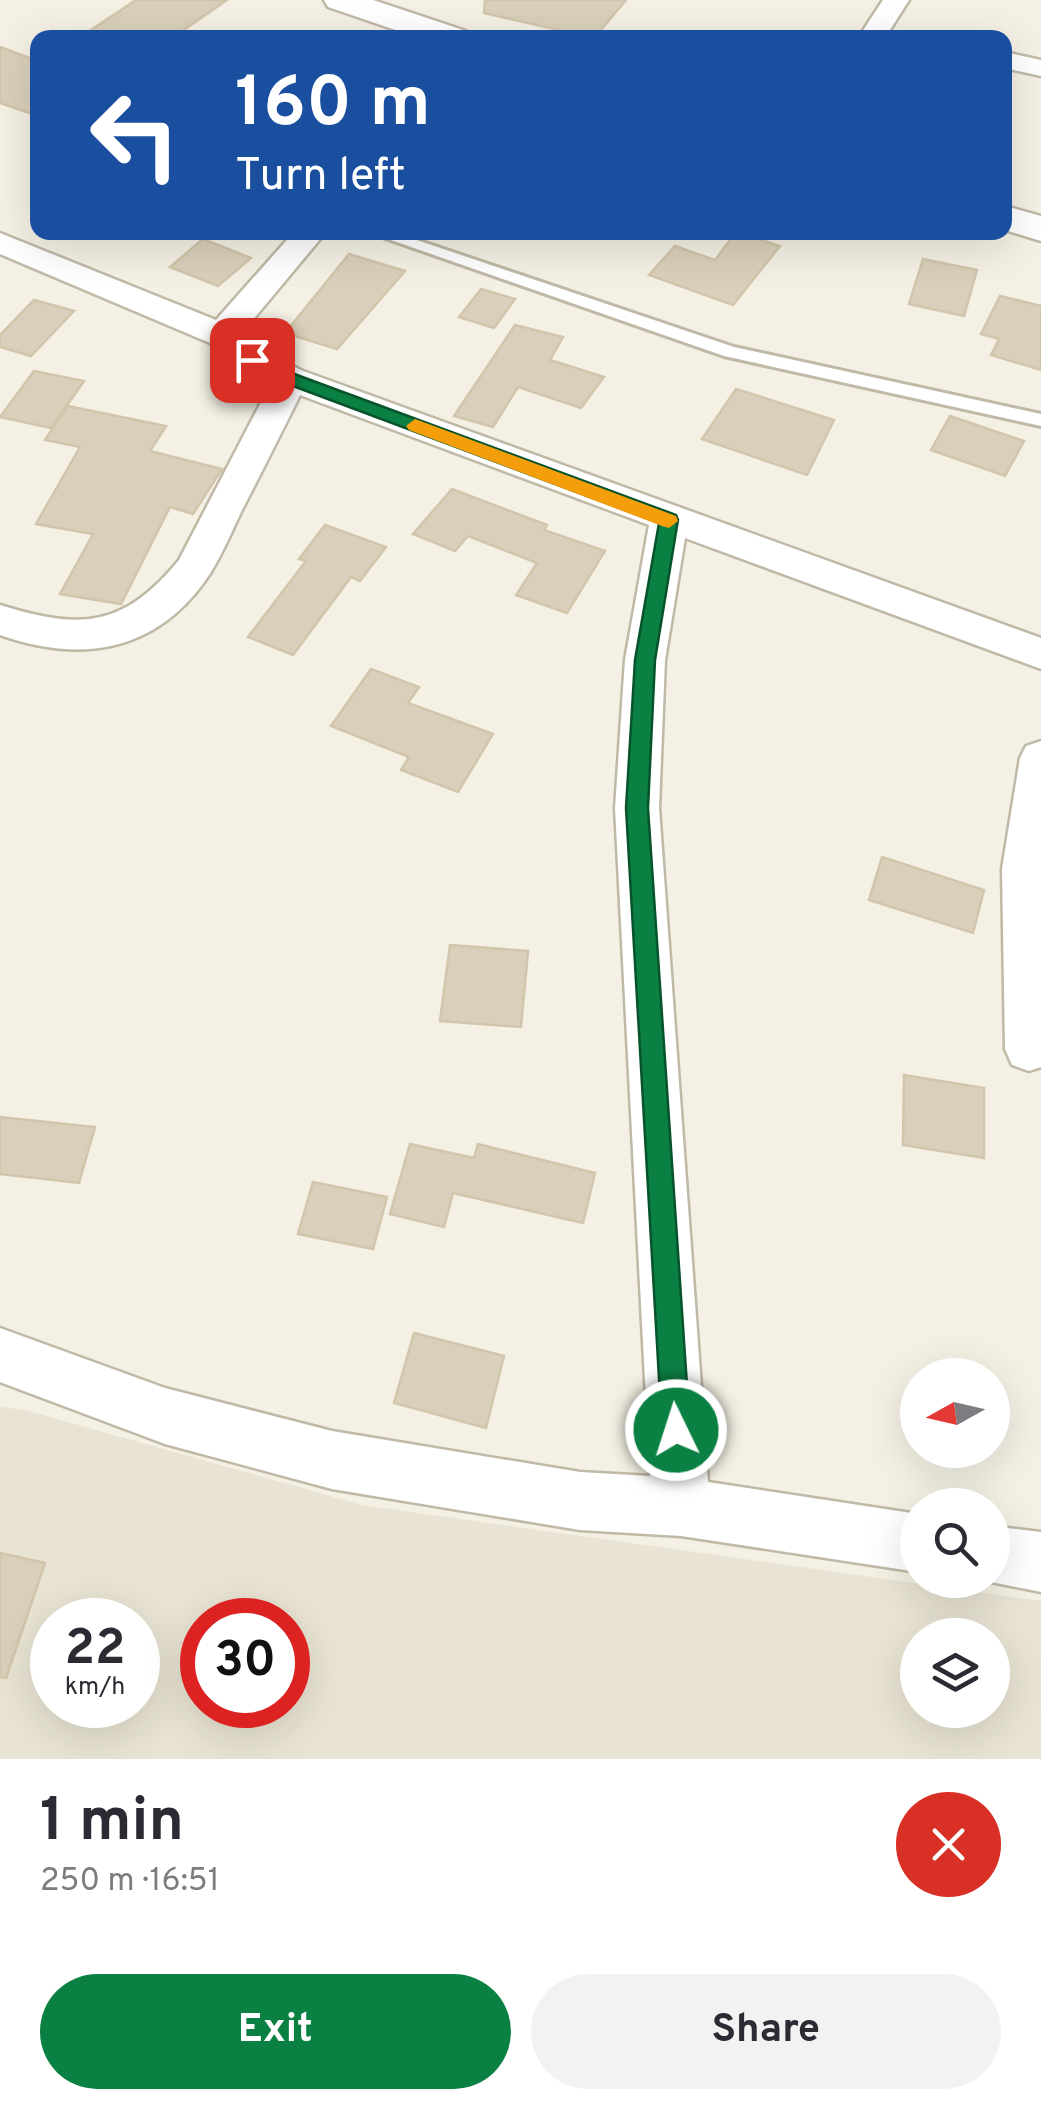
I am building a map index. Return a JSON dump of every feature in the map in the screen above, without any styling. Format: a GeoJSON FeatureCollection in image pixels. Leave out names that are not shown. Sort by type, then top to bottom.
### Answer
{"type":"FeatureCollection","features":[{"type":"Feature","properties":{"kind":"street"},"geometry":{"type":"LineString","coordinates":[[340,0],[430,30]]}},
{"type":"Feature","properties":{"kind":"street"},"geometry":{"type":"LineString","coordinates":[[876,30],[896,0]]}},
{"type":"Feature","properties":{"kind":"street"},"geometry":{"type":"LineString","coordinates":[[1012,62],[1041,68]]}},
{"type":"Feature","properties":{"kind":"street"},"geometry":{"type":"LineString","coordinates":[[1012,219],[1041,229]]}},
{"type":"Feature","properties":{"kind":"street"},"geometry":{"type":"LineString","coordinates":[[222,335],[303,240]]}},
{"type":"Feature","properties":{"kind":"street"},"geometry":{"type":"LineString","coordinates":[[0,243],[222,335],[252,360],[291,379],[1041,654]]}},
{"type":"Feature","properties":{"kind":"street"},"geometry":{"type":"LineString","coordinates":[[0,620],[58,639],[96,636],[153,614],[178,592],[194,568],[291,379]]}},
{"type":"Feature","properties":{"kind":"street"},"geometry":{"type":"LineString","coordinates":[[669,520],[645,660],[637,808],[681,1507]]}},
{"type":"Feature","properties":{"kind":"street"},"geometry":{"type":"LineString","coordinates":[[1029,1049],[1032,872],[1041,758]]}},
{"type":"Feature","properties":{"kind":"street"},"geometry":{"type":"LineString","coordinates":[[0,1355],[165,1416],[332,1460],[580,1501],[681,1507],[900,1541]]}},
{"type":"Feature","properties":{"kind":"street"},"geometry":{"type":"LineString","coordinates":[[1010,1558],[1041,1562]]}},
{"type":"Feature","properties":{"kind":"lane"},"geometry":{"type":"LineString","coordinates":[[400,240],[730,352],[1041,420]]}},
{"type":"Feature","properties":{"kind":"shaded area"},"geometry":{"type":"Polygon","coordinates":[[[0,1407],[25,1410],[362,1505],[900,1581],[900,1598],[1010,1597],[1041,1601],[1041,1759],[0,1759],[0,1407]]]}},
{"type":"Feature","properties":{"kind":"building"},"geometry":{"type":"Polygon","coordinates":[[[136,0],[227,0],[184,30],[91,30],[136,0]]]}},
{"type":"Feature","properties":{"kind":"building"},"geometry":{"type":"Polygon","coordinates":[[[485,0],[626,0],[601,30],[559,30],[484,13],[485,0]]]}},
{"type":"Feature","properties":{"kind":"building"},"geometry":{"type":"Polygon","coordinates":[[[0,47],[30,58],[30,113],[0,103],[0,47]]]}},
{"type":"Feature","properties":{"kind":"building"},"geometry":{"type":"Polygon","coordinates":[[[202,240],[251,258],[218,286],[170,267],[202,240]]]}},
{"type":"Feature","properties":{"kind":"building"},"geometry":{"type":"Polygon","coordinates":[[[730,240],[761,240],[780,246],[733,305],[649,275],[675,246],[715,260],[730,240]]]}},
{"type":"Feature","properties":{"kind":"building"},"geometry":{"type":"Polygon","coordinates":[[[349,254],[405,271],[337,349],[285,333],[349,254]]]}},
{"type":"Feature","properties":{"kind":"building"},"geometry":{"type":"Polygon","coordinates":[[[923,259],[977,270],[964,316],[909,304],[923,259]]]}},
{"type":"Feature","properties":{"kind":"building"},"geometry":{"type":"Polygon","coordinates":[[[481,289],[515,299],[494,328],[459,317],[481,289]]]}},
{"type":"Feature","properties":{"kind":"building"},"geometry":{"type":"Polygon","coordinates":[[[1000,296],[1041,306],[1041,370],[991,355],[999,339],[981,334],[1000,296]]]}},
{"type":"Feature","properties":{"kind":"building"},"geometry":{"type":"Polygon","coordinates":[[[34,300],[74,311],[31,356],[0,347],[0,335],[34,300]]]}},
{"type":"Feature","properties":{"kind":"building"},"geometry":{"type":"Polygon","coordinates":[[[515,325],[563,337],[550,360],[604,377],[581,408],[518,387],[493,427],[454,416],[515,325]]]}},
{"type":"Feature","properties":{"kind":"building"},"geometry":{"type":"Polygon","coordinates":[[[34,371],[84,381],[51,428],[0,417],[34,371]]]}},
{"type":"Feature","properties":{"kind":"building"},"geometry":{"type":"Polygon","coordinates":[[[736,389],[834,420],[807,475],[702,439],[736,389]]]}},
{"type":"Feature","properties":{"kind":"building"},"geometry":{"type":"Polygon","coordinates":[[[68,406],[166,426],[150,451],[222,469],[193,514],[170,507],[121,604],[60,594],[93,534],[36,524],[80,447],[45,440],[68,406]]]}},
{"type":"Feature","properties":{"kind":"building"},"geometry":{"type":"Polygon","coordinates":[[[950,416],[1024,441],[1005,476],[931,450],[950,416]]]}},
{"type":"Feature","properties":{"kind":"building"},"geometry":{"type":"Polygon","coordinates":[[[452,489],[547,525],[544,530],[605,551],[567,613],[516,595],[537,563],[468,536],[455,551],[413,534],[452,489]]]}},
{"type":"Feature","properties":{"kind":"building"},"geometry":{"type":"Polygon","coordinates":[[[325,525],[386,547],[360,581],[351,577],[293,655],[248,637],[306,561],[299,559],[325,525]]]}},
{"type":"Feature","properties":{"kind":"building"},"geometry":{"type":"Polygon","coordinates":[[[371,669],[419,687],[408,703],[493,734],[458,792],[401,770],[409,757],[331,726],[371,669]]]}},
{"type":"Feature","properties":{"kind":"building"},"geometry":{"type":"Polygon","coordinates":[[[882,857],[984,890],[973,933],[869,900],[882,857]]]}},
{"type":"Feature","properties":{"kind":"building"},"geometry":{"type":"Polygon","coordinates":[[[450,945],[528,951],[521,1027],[440,1021],[450,945]]]}},
{"type":"Feature","properties":{"kind":"building"},"geometry":{"type":"Polygon","coordinates":[[[904,1075],[984,1088],[984,1158],[903,1145],[904,1075]]]}},
{"type":"Feature","properties":{"kind":"building"},"geometry":{"type":"Polygon","coordinates":[[[0,1117],[95,1127],[79,1183],[0,1174],[0,1117]]]}},
{"type":"Feature","properties":{"kind":"building"},"geometry":{"type":"Polygon","coordinates":[[[410,1144],[474,1158],[478,1144],[595,1173],[583,1223],[453,1193],[444,1227],[390,1214],[410,1144]]]}},
{"type":"Feature","properties":{"kind":"building"},"geometry":{"type":"Polygon","coordinates":[[[313,1182],[387,1197],[373,1249],[298,1234],[313,1182]]]}},
{"type":"Feature","properties":{"kind":"building"},"geometry":{"type":"Polygon","coordinates":[[[414,1333],[504,1356],[486,1428],[394,1403],[414,1333]]]}},
{"type":"Feature","properties":{"kind":"building"},"geometry":{"type":"Polygon","coordinates":[[[0,1553],[45,1563],[6,1678],[0,1677],[0,1553]]]}},
{"type":"Feature","properties":{"kind":"slow traffic"},"geometry":{"type":"LineString","coordinates":[[415,426],[669,521]]}},
{"type":"Feature","properties":{"kind":"route"},"geometry":{"type":"LineString","coordinates":[[252,360],[291,379],[669,520],[645,660],[637,808],[676,1430]]}}]}
